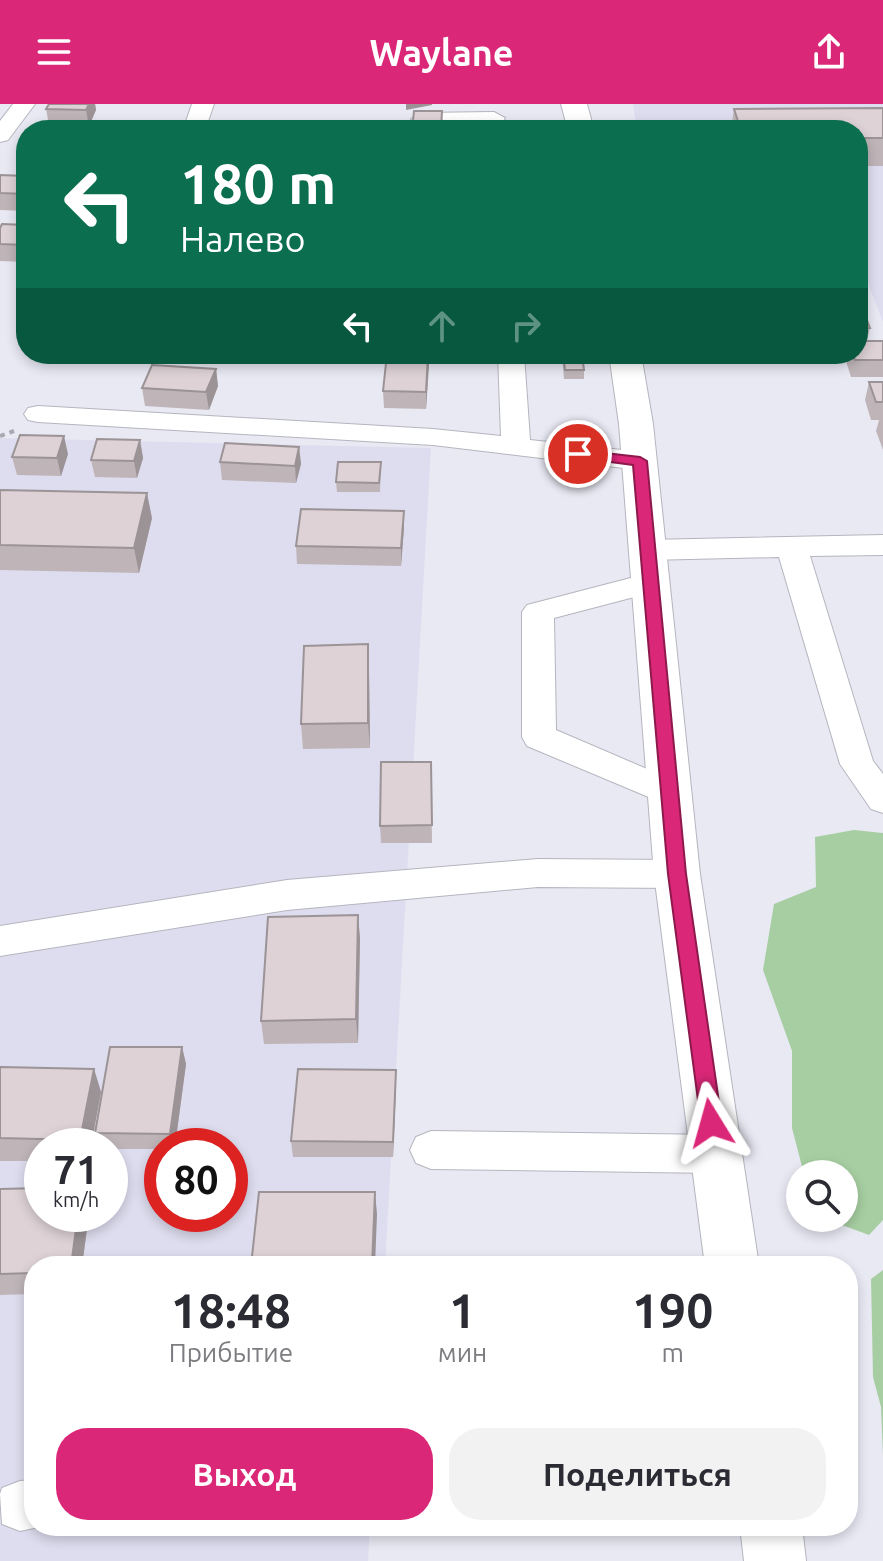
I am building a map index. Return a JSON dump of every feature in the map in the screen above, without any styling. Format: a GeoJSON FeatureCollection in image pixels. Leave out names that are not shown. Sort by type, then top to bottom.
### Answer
{"type":"FeatureCollection","features":[{"type":"Feature","properties":{"kind":"highway"},"geometry":{"type":"LineString","coordinates":[[626,364],[640,461],[677,874],[730,1256]]}},
{"type":"Feature","properties":{"kind":"highway"},"geometry":{"type":"LineString","coordinates":[[772,1536],[775,1561]]}},
{"type":"Feature","properties":{"kind":"street"},"geometry":{"type":"LineString","coordinates":[[0,135],[24,104]]}},
{"type":"Feature","properties":{"kind":"street"},"geometry":{"type":"LineString","coordinates":[[422,119],[494,117]]}},
{"type":"Feature","properties":{"kind":"street"},"geometry":{"type":"LineString","coordinates":[[512,364],[516,447]]}},
{"type":"Feature","properties":{"kind":"street"},"geometry":{"type":"LineString","coordinates":[[38,414],[433,437],[640,461]]}},
{"type":"Feature","properties":{"kind":"street"},"geometry":{"type":"LineString","coordinates":[[670,793],[539,737],[538,612],[649,566],[792,548],[883,545]]}},
{"type":"Feature","properties":{"kind":"street"},"geometry":{"type":"LineString","coordinates":[[792,548],[857,764],[883,800]]}},
{"type":"Feature","properties":{"kind":"street"},"geometry":{"type":"LineString","coordinates":[[0,941],[287,895],[538,873],[677,874]]}},
{"type":"Feature","properties":{"kind":"street"},"geometry":{"type":"LineString","coordinates":[[431,1150],[715,1154]]}},
{"type":"Feature","properties":{"kind":"shaded area"},"geometry":{"type":"Polygon","coordinates":[[[633,104],[883,104],[883,322],[868,284],[868,120],[635,120],[633,104]]]}},
{"type":"Feature","properties":{"kind":"shaded area"},"geometry":{"type":"Polygon","coordinates":[[[0,438],[431,448],[386,1256],[24,1256],[24,1536],[369,1536],[368,1561],[0,1561],[0,438]]]}},
{"type":"Feature","properties":{"kind":"green space"},"geometry":{"type":"Polygon","coordinates":[[[854,830],[883,833],[883,1220],[869,1235],[858,1231],[858,1160],[800,1160],[792,1128],[792,1051],[763,970],[774,904],[816,887],[815,837],[854,830]]]}},
{"type":"Feature","properties":{"kind":"green space"},"geometry":{"type":"Polygon","coordinates":[[[883,1270],[883,1456],[881,1407],[873,1377],[871,1279],[883,1270]]]}},
{"type":"Feature","properties":{"kind":"building"},"geometry":{"type":"Polygon","coordinates":[[[49,104],[89,104],[86,110],[46,109],[49,104]]]}},
{"type":"Feature","properties":{"kind":"building"},"geometry":{"type":"Polygon","coordinates":[[[883,108],[883,138],[868,138],[868,120],[738,120],[734,109],[883,108]]]}},
{"type":"Feature","properties":{"kind":"building"},"geometry":{"type":"Polygon","coordinates":[[[414,111],[442,111],[442,120],[413,120],[414,111]]]}},
{"type":"Feature","properties":{"kind":"building"},"geometry":{"type":"Polygon","coordinates":[[[0,175],[16,176],[16,194],[0,193],[0,175]]]}},
{"type":"Feature","properties":{"kind":"building"},"geometry":{"type":"Polygon","coordinates":[[[2,224],[16,225],[16,245],[0,244],[2,224]]]}},
{"type":"Feature","properties":{"kind":"building"},"geometry":{"type":"Polygon","coordinates":[[[868,341],[883,341],[883,360],[868,360],[868,341]]]}},
{"type":"Feature","properties":{"kind":"building"},"geometry":{"type":"Polygon","coordinates":[[[386,364],[427,364],[426,392],[383,391],[386,364]]]}},
{"type":"Feature","properties":{"kind":"building"},"geometry":{"type":"Polygon","coordinates":[[[564,364],[583,364],[584,370],[565,370],[564,364]]]}},
{"type":"Feature","properties":{"kind":"building"},"geometry":{"type":"Polygon","coordinates":[[[152,365],[216,369],[206,392],[142,388],[152,365]]]}},
{"type":"Feature","properties":{"kind":"building"},"geometry":{"type":"Polygon","coordinates":[[[869,382],[883,382],[883,402],[876,402],[869,382]]]}},
{"type":"Feature","properties":{"kind":"building"},"geometry":{"type":"Polygon","coordinates":[[[20,435],[64,436],[57,458],[12,457],[20,435]]]}},
{"type":"Feature","properties":{"kind":"building"},"geometry":{"type":"Polygon","coordinates":[[[97,439],[140,440],[134,461],[91,460],[97,439]]]}},
{"type":"Feature","properties":{"kind":"building"},"geometry":{"type":"Polygon","coordinates":[[[225,443],[299,447],[295,466],[220,462],[225,443]]]}},
{"type":"Feature","properties":{"kind":"building"},"geometry":{"type":"Polygon","coordinates":[[[338,462],[381,462],[379,483],[336,482],[338,462]]]}},
{"type":"Feature","properties":{"kind":"building"},"geometry":{"type":"Polygon","coordinates":[[[0,490],[147,493],[134,548],[0,545],[0,490]]]}},
{"type":"Feature","properties":{"kind":"building"},"geometry":{"type":"Polygon","coordinates":[[[301,509],[404,511],[401,548],[296,546],[301,509]]]}},
{"type":"Feature","properties":{"kind":"building"},"geometry":{"type":"Polygon","coordinates":[[[368,644],[368,723],[301,724],[304,646],[368,644]]]}},
{"type":"Feature","properties":{"kind":"building"},"geometry":{"type":"Polygon","coordinates":[[[381,762],[431,762],[432,825],[380,826],[381,762]]]}},
{"type":"Feature","properties":{"kind":"building"},"geometry":{"type":"Polygon","coordinates":[[[358,915],[356,1019],[261,1021],[268,917],[358,915]]]}},
{"type":"Feature","properties":{"kind":"building"},"geometry":{"type":"Polygon","coordinates":[[[110,1047],[182,1047],[171,1128],[144,1128],[144,1134],[128,1133],[128,1128],[96,1128],[110,1047]]]}},
{"type":"Feature","properties":{"kind":"building"},"geometry":{"type":"Polygon","coordinates":[[[0,1067],[94,1069],[82,1128],[24,1128],[24,1139],[0,1138],[0,1067]]]}},
{"type":"Feature","properties":{"kind":"building"},"geometry":{"type":"Polygon","coordinates":[[[298,1069],[396,1070],[393,1142],[291,1141],[298,1069]]]}},
{"type":"Feature","properties":{"kind":"building"},"geometry":{"type":"Polygon","coordinates":[[[24,1188],[24,1232],[76,1232],[72,1256],[24,1256],[24,1273],[0,1274],[0,1189],[24,1188]]]}},
{"type":"Feature","properties":{"kind":"building"},"geometry":{"type":"Polygon","coordinates":[[[259,1192],[375,1192],[372,1256],[252,1256],[259,1192]]]}},
{"type":"Feature","properties":{"kind":"route"},"geometry":{"type":"LineString","coordinates":[[578,454],[640,461],[677,874],[711,1123]]}}]}
